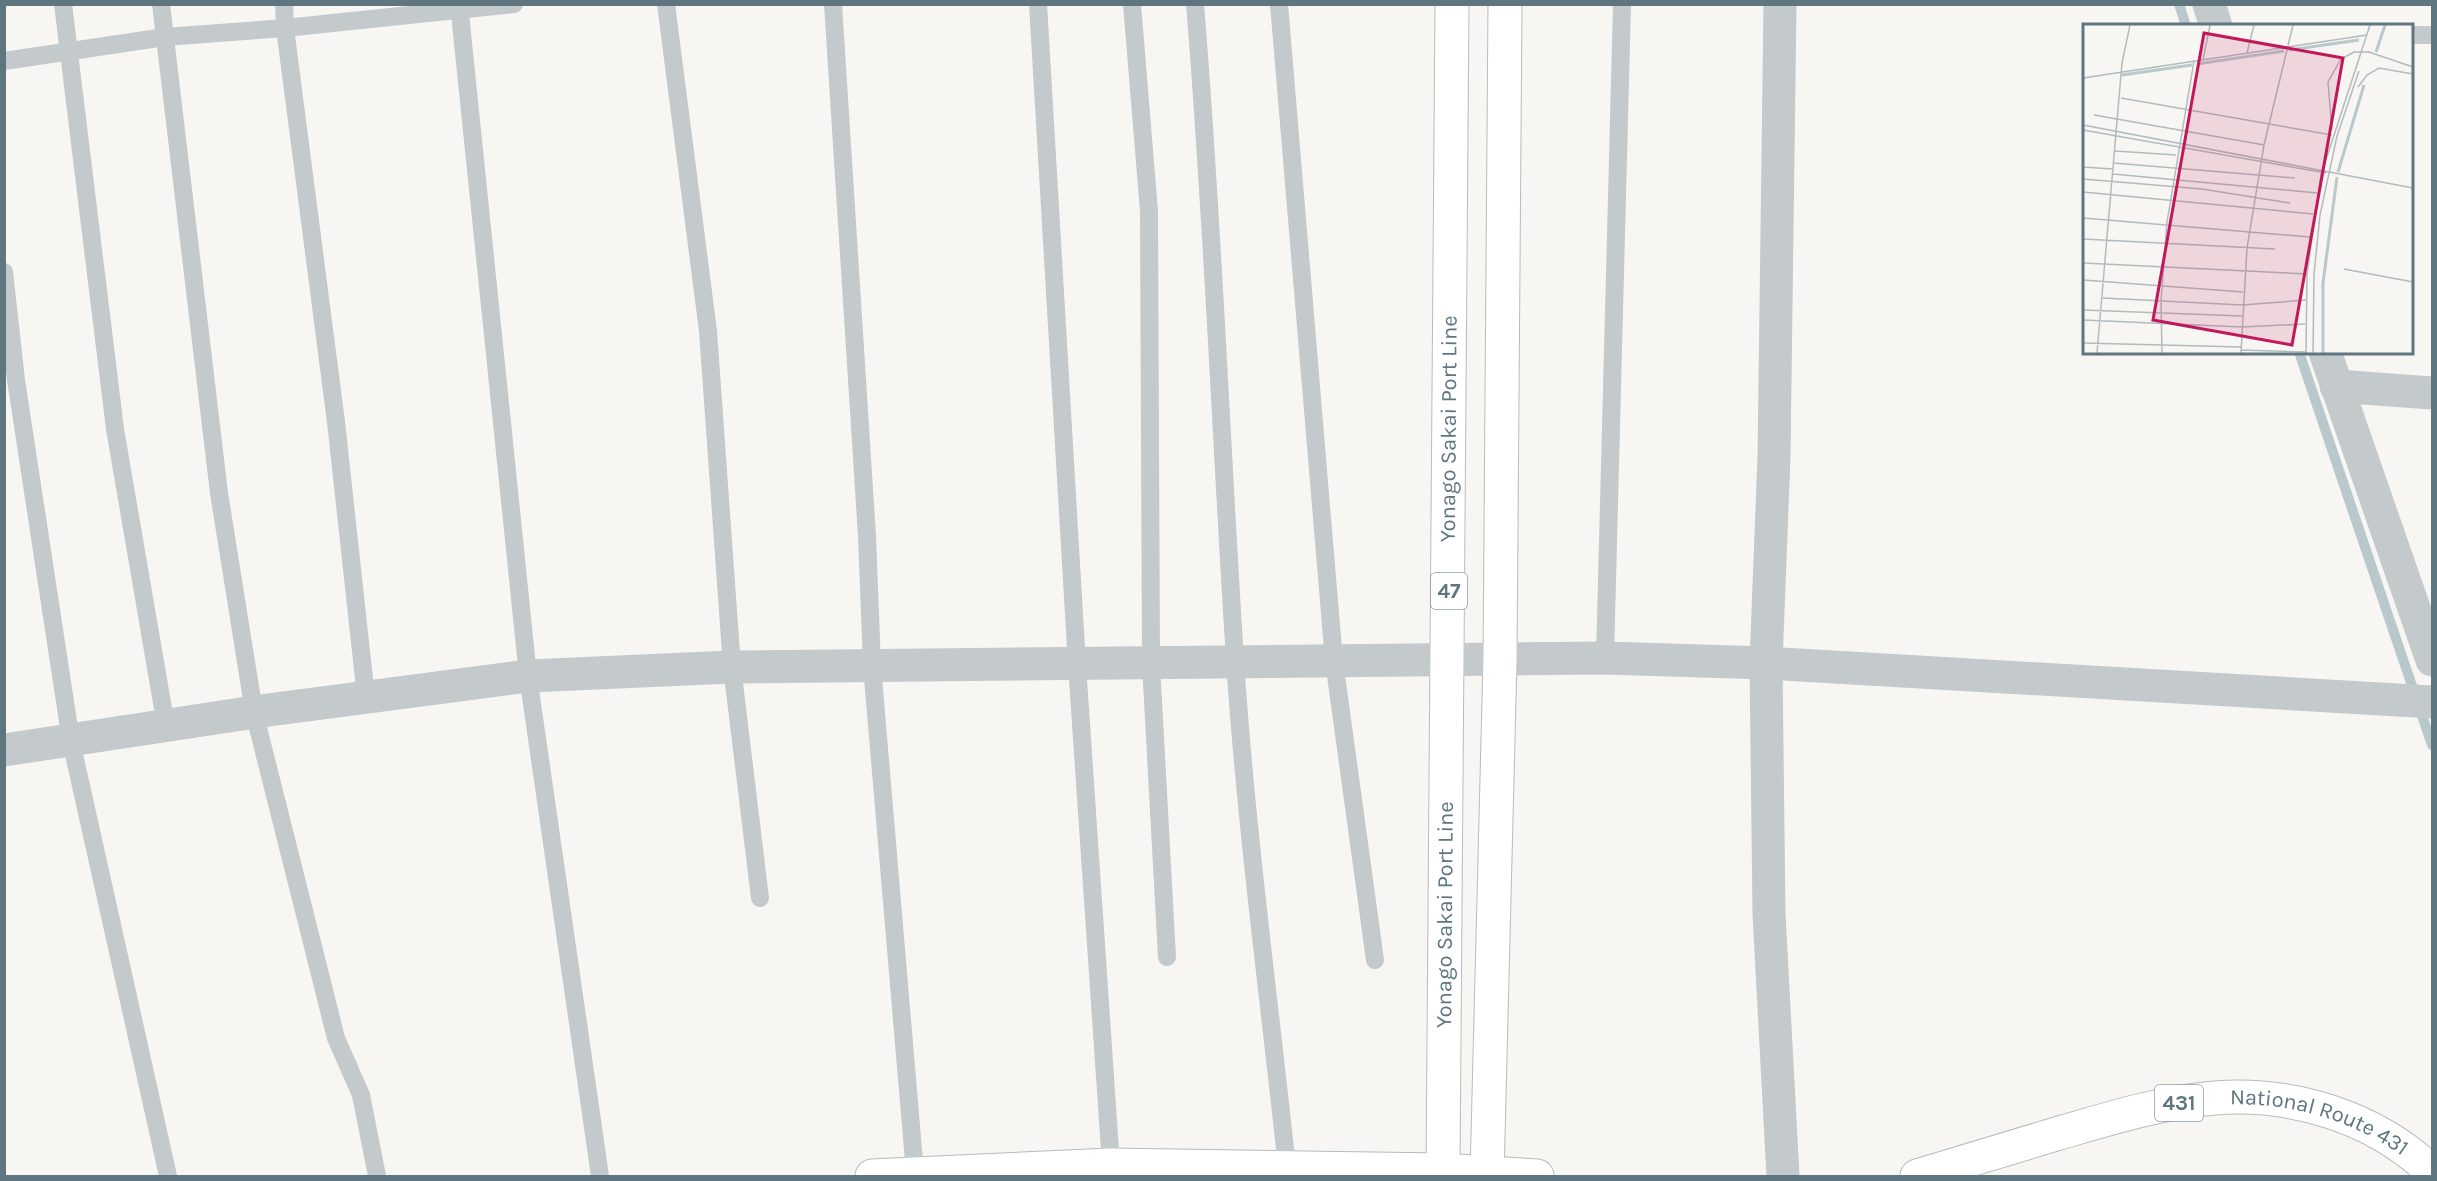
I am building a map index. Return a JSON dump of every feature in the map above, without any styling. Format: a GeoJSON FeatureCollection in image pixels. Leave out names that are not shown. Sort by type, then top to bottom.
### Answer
{"type":"FeatureCollection","features":[{"type":"Feature","properties":{"kind":"main road","name":"Yonago Sakai Port Line"},"geometry":{"type":"LineString","coordinates":[[1444,1173],[1452,4]]}},
{"type":"Feature","properties":{"kind":"main road","name":"47"},"geometry":{"type":"LineString","coordinates":[[1488,1175],[1500,660],[1505,4]]}},
{"type":"Feature","properties":{"kind":"main road","name":"National Route 431"},"geometry":{"type":"LineString","coordinates":[[1917,1176],[2124,1115],[2188,1102],[2242,1098],[2298,1104],[2356,1121],[2406,1149],[2433,1172]]}},
{"type":"Feature","properties":{"kind":"main road"},"geometry":{"type":"LineString","coordinates":[[872,1176],[1111,1165],[1287,1167],[1538,1176]]}},
{"type":"Feature","properties":{"kind":"street"},"geometry":{"type":"LineString","coordinates":[[1780,4],[1774,457],[1766,663],[1769,914],[1783,1176]]}},
{"type":"Feature","properties":{"kind":"street"},"geometry":{"type":"LineString","coordinates":[[2209,4],[2215,24]]}},
{"type":"Feature","properties":{"kind":"street"},"geometry":{"type":"LineString","coordinates":[[2326,354],[2433,660]]}},
{"type":"Feature","properties":{"kind":"street"},"geometry":{"type":"LineString","coordinates":[[2336,386],[2433,393]]}},
{"type":"Feature","properties":{"kind":"street"},"geometry":{"type":"LineString","coordinates":[[4,750],[254,712],[528,676],[732,667],[1605,658],[1766,663],[2433,702]]}},
{"type":"Feature","properties":{"kind":"lane"},"geometry":{"type":"LineString","coordinates":[[63,4],[115,429],[166,726]]}},
{"type":"Feature","properties":{"kind":"lane"},"geometry":{"type":"LineString","coordinates":[[161,4],[219,494],[254,712],[336,1038],[361,1095],[377,1176]]}},
{"type":"Feature","properties":{"kind":"lane"},"geometry":{"type":"LineString","coordinates":[[284,4],[285,28],[336,422],[366,697]]}},
{"type":"Feature","properties":{"kind":"lane"},"geometry":{"type":"LineString","coordinates":[[4,61],[165,37],[285,28],[459,7],[514,4]]}},
{"type":"Feature","properties":{"kind":"lane"},"geometry":{"type":"LineString","coordinates":[[666,4],[708,331],[732,667],[760,898]]}},
{"type":"Feature","properties":{"kind":"lane"},"geometry":{"type":"LineString","coordinates":[[833,4],[866,513],[872,666],[915,1173]]}},
{"type":"Feature","properties":{"kind":"lane"},"geometry":{"type":"LineString","coordinates":[[1038,4],[1077,665],[1111,1165]]}},
{"type":"Feature","properties":{"kind":"lane"},"geometry":{"type":"LineString","coordinates":[[1132,4],[1149,211],[1151,664],[1167,957]]}},
{"type":"Feature","properties":{"kind":"lane"},"geometry":{"type":"LineString","coordinates":[[1196,4],[1206,139],[1235,662],[1261,935],[1287,1167]]}},
{"type":"Feature","properties":{"kind":"lane"},"geometry":{"type":"LineString","coordinates":[[1279,4],[1334,661],[1375,960]]}},
{"type":"Feature","properties":{"kind":"lane"},"geometry":{"type":"LineString","coordinates":[[1605,658],[1622,4]]}},
{"type":"Feature","properties":{"kind":"lane"},"geometry":{"type":"LineString","coordinates":[[459,7],[528,676],[600,1176]]}},
{"type":"Feature","properties":{"kind":"lane"},"geometry":{"type":"LineString","coordinates":[[2413,35],[2433,35]]}},
{"type":"Feature","properties":{"kind":"lane"},"geometry":{"type":"LineString","coordinates":[[4,272],[16,380],[71,741],[168,1176]]}},
{"type":"Feature","properties":{"kind":"waterway"},"geometry":{"type":"LineString","coordinates":[[2179,4],[2185,24]]}},
{"type":"Feature","properties":{"kind":"waterway"},"geometry":{"type":"LineString","coordinates":[[2300,354],[2432,745]]}}]}
